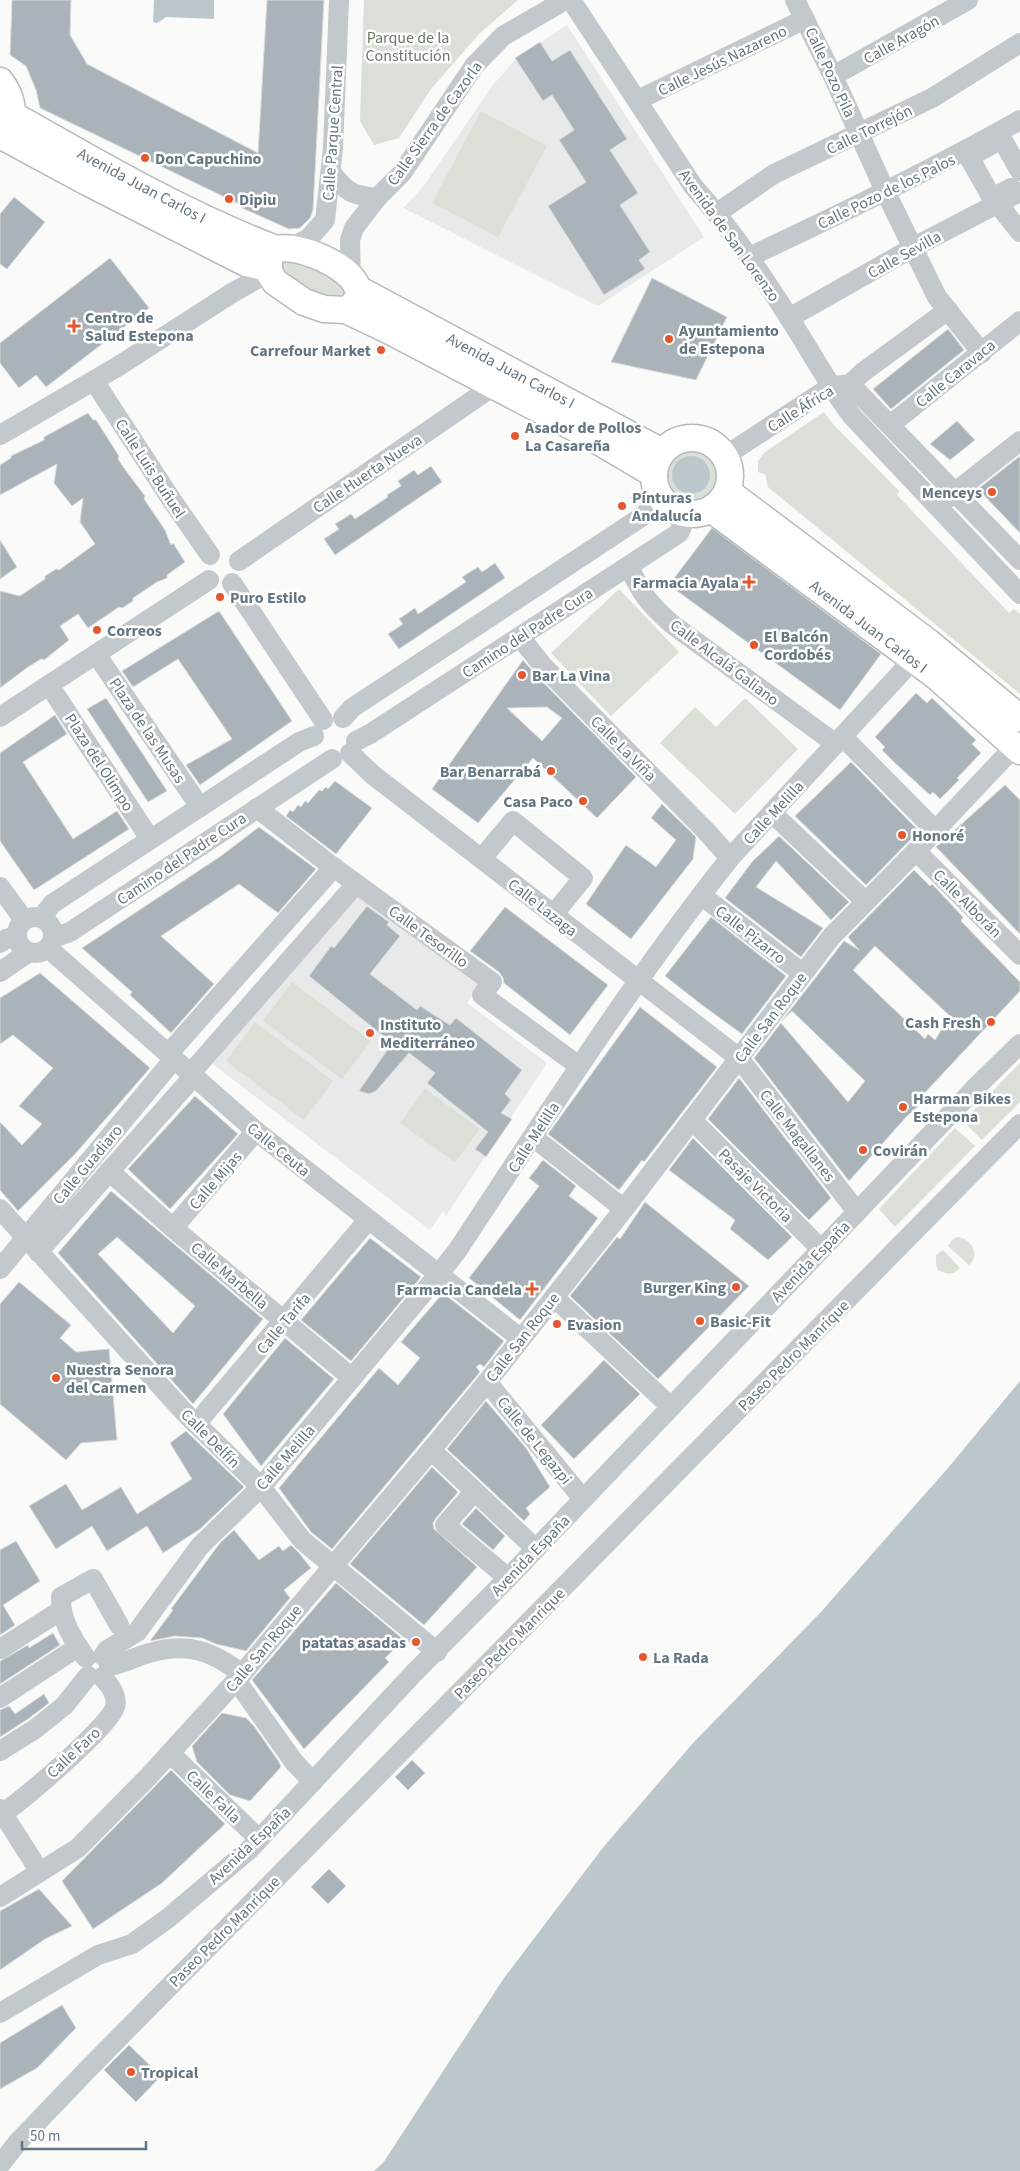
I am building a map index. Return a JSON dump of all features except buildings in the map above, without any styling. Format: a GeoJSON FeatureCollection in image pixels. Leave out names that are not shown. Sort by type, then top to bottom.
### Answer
{"type":"FeatureCollection","features":[{"type":"Feature","properties":{"kind":"main road"},"geometry":{"type":"LineString","coordinates":[[0,81],[7,90],[11,102],[4,128]]}},
{"type":"Feature","properties":{"kind":"main road","name":"Avenida Juan Carlos I"},"geometry":{"type":"LineString","coordinates":[[4,128],[100,164],[227,230],[276,259],[324,257],[352,292],[496,385],[659,475]]}},
{"type":"Feature","properties":{"kind":"main road"},"geometry":{"type":"LineString","coordinates":[[276,259],[275,282],[304,302],[324,309],[352,292]]}},
{"type":"Feature","properties":{"kind":"main road","name":"Avenida Juan Carlos I"},"geometry":{"type":"LineString","coordinates":[[352,292],[659,475]]}},
{"type":"Feature","properties":{"kind":"main road"},"geometry":{"type":"LineString","coordinates":[[694,438],[706,440],[717,446],[725,456],[730,467],[730,480],[709,505],[668,506],[659,475],[677,441],[694,438]]}},
{"type":"Feature","properties":{"kind":"main road","name":"Avenida Juan Carlos I"},"geometry":{"type":"LineString","coordinates":[[709,505],[1020,718]]}},
{"type":"Feature","properties":{"kind":"main road","name":"Avenida Juan Carlos I"},"geometry":{"type":"LineString","coordinates":[[921,651],[936,676],[1017,749]]}},
{"type":"Feature","properties":{"kind":"street","name":"Calle Parque Central"},"geometry":{"type":"LineString","coordinates":[[0,435],[94,381],[309,238],[325,220],[331,172],[339,0]]}},
{"type":"Feature","properties":{"kind":"street","name":"Calle Sierra de Cazorla"},"geometry":{"type":"LineString","coordinates":[[352,292],[350,240],[354,228],[377,198],[402,173],[474,66],[487,51],[503,36],[565,0]]}},
{"type":"Feature","properties":{"kind":"street","name":"Avenida de San Lorenzo"},"geometry":{"type":"LineString","coordinates":[[571,0],[693,186],[717,213],[749,257],[789,318],[840,385],[890,425],[1020,560],[1002,575]]}},
{"type":"Feature","properties":{"kind":"street","name":"Calle Aragón"},"geometry":{"type":"LineString","coordinates":[[833,76],[968,0]]}},
{"type":"Feature","properties":{"kind":"street","name":"Calle Jesús Nazareno"},"geometry":{"type":"LineString","coordinates":[[638,100],[801,6]]}},
{"type":"Feature","properties":{"kind":"street","name":"Calle Pozo Pila"},"geometry":{"type":"LineString","coordinates":[[801,6],[886,193],[937,297],[982,353]]}},
{"type":"Feature","properties":{"kind":"street","name":"Calle Torrejón"},"geometry":{"type":"LineString","coordinates":[[717,213],[774,174],[860,135],[932,98],[1020,43]]}},
{"type":"Feature","properties":{"kind":"street","name":"Calle Pozo de los Palos"},"geometry":{"type":"LineString","coordinates":[[749,257],[970,153],[998,137],[1020,120]]}},
{"type":"Feature","properties":{"kind":"street"},"geometry":{"type":"LineString","coordinates":[[998,137],[1002,139],[1020,171]]}},
{"type":"Feature","properties":{"kind":"street"},"geometry":{"type":"LineString","coordinates":[[998,137],[1020,176]]}},
{"type":"Feature","properties":{"kind":"street"},"geometry":{"type":"LineString","coordinates":[[970,153],[970,157],[992,198],[1020,232]]}},
{"type":"Feature","properties":{"kind":"street"},"geometry":{"type":"LineString","coordinates":[[331,172],[344,189],[358,196],[377,198]]}},
{"type":"Feature","properties":{"kind":"street"},"geometry":{"type":"LineString","coordinates":[[996,201],[1020,183]]}},
{"type":"Feature","properties":{"kind":"street","name":"Calle Sevilla"},"geometry":{"type":"LineString","coordinates":[[789,318],[996,201],[1020,192]]}},
{"type":"Feature","properties":{"kind":"street","name":"Calle África"},"geometry":{"type":"LineString","coordinates":[[725,456],[863,372],[948,310]]}},
{"type":"Feature","properties":{"kind":"street","name":"Calle Caravaca"},"geometry":{"type":"LineString","coordinates":[[890,425],[1018,327]]}},
{"type":"Feature","properties":{"kind":"street","name":"Calle Luis Buñuel"},"geometry":{"type":"LineString","coordinates":[[94,381],[173,502],[210,554]]}},
{"type":"Feature","properties":{"kind":"street","name":"Calle Huerta Nueva"},"geometry":{"type":"LineString","coordinates":[[239,561],[496,385]]}},
{"type":"Feature","properties":{"kind":"street","name":"Avenida de San Lorenzo"},"geometry":{"type":"LineString","coordinates":[[840,385],[852,416],[1020,594]]}},
{"type":"Feature","properties":{"kind":"street"},"geometry":{"type":"LineString","coordinates":[[937,507],[1020,441]]}},
{"type":"Feature","properties":{"kind":"street","name":"Camino del Padre Cura"},"geometry":{"type":"LineString","coordinates":[[0,972],[31,936],[52,904],[643,516],[659,475]]}},
{"type":"Feature","properties":{"kind":"street","name":"Camino del Padre Cura"},"geometry":{"type":"LineString","coordinates":[[31,936],[70,932],[680,533],[709,505]]}},
{"type":"Feature","properties":{"kind":"street"},"geometry":{"type":"LineString","coordinates":[[216,551],[229,551],[239,561],[240,574],[232,583],[222,586],[209,580],[204,567],[210,554],[216,551]]}},
{"type":"Feature","properties":{"kind":"street","name":"Calle Alcalá Galiano"},"geometry":{"type":"LineString","coordinates":[[629,566],[640,591],[673,625],[840,740],[935,830]]}},
{"type":"Feature","properties":{"kind":"street"},"geometry":{"type":"LineString","coordinates":[[0,717],[209,580]]}},
{"type":"Feature","properties":{"kind":"street"},"geometry":{"type":"LineString","coordinates":[[232,583],[327,725],[353,727],[346,751]]}},
{"type":"Feature","properties":{"kind":"street","name":"Calle La Viña"},"geometry":{"type":"LineString","coordinates":[[520,637],[543,666],[706,831],[730,858]]}},
{"type":"Feature","properties":{"kind":"street","name":"Calle Melilla"},"geometry":{"type":"LineString","coordinates":[[94,1664],[200,1546],[261,1487],[438,1275],[457,1251],[638,980],[701,895],[730,858],[921,651]]}},
{"type":"Feature","properties":{"kind":"street","name":"Plaza de las Musas"},"geometry":{"type":"LineString","coordinates":[[96,654],[200,806]]}},
{"type":"Feature","properties":{"kind":"street","name":"Plaza del Olimpo"},"geometry":{"type":"LineString","coordinates":[[49,685],[150,839]]}},
{"type":"Feature","properties":{"kind":"street","name":"Calle Lazaga"},"geometry":{"type":"LineString","coordinates":[[327,725],[317,749],[321,754],[346,751],[374,775],[738,1058]]}},
{"type":"Feature","properties":{"kind":"street","name":"Calle San Roque"},"geometry":{"type":"LineString","coordinates":[[0,1898],[78,1848],[170,1753],[239,1677],[332,1565],[432,1450],[487,1382],[624,1209],[831,937],[1017,749]]}},
{"type":"Feature","properties":{"kind":"street","name":"Calle Tesorillo"},"geometry":{"type":"LineString","coordinates":[[257,808],[356,884],[492,982],[482,995],[579,1066]]}},
{"type":"Feature","properties":{"kind":"street"},"geometry":{"type":"LineString","coordinates":[[772,813],[865,901]]}},
{"type":"Feature","properties":{"kind":"street"},"geometry":{"type":"LineString","coordinates":[[482,858],[512,820],[583,878],[554,915]]}},
{"type":"Feature","properties":{"kind":"street","name":"Calle Alborán"},"geometry":{"type":"LineString","coordinates":[[916,851],[1020,955]]}},
{"type":"Feature","properties":{"kind":"street","name":"Calle Guadiaro"},"geometry":{"type":"LineString","coordinates":[[32,1245],[171,1057],[328,863]]}},
{"type":"Feature","properties":{"kind":"street","name":"Calle Guadiaro"},"geometry":{"type":"LineString","coordinates":[[0,1269],[32,1245],[109,1171],[356,884]]}},
{"type":"Feature","properties":{"kind":"street","name":"Calle Ceuta"},"geometry":{"type":"LineString","coordinates":[[0,887],[31,936],[191,1075],[256,1131],[520,1338]]}},
{"type":"Feature","properties":{"kind":"street","name":"Calle Pizarro"},"geometry":{"type":"LineString","coordinates":[[701,895],[802,973]]}},
{"type":"Feature","properties":{"kind":"street","name":"Avenida España"},"geometry":{"type":"LineString","coordinates":[[0,2013],[98,1955],[132,1944],[166,1919],[259,1839],[413,1674],[438,1652],[976,1086],[1020,1044]]}},
{"type":"Feature","properties":{"kind":"street","name":"Calle Magallanes"},"geometry":{"type":"LineString","coordinates":[[738,1058],[857,1212]]}},
{"type":"Feature","properties":{"kind":"street","name":"Pasaje Victoria"},"geometry":{"type":"LineString","coordinates":[[692,1120],[821,1250]]}},
{"type":"Feature","properties":{"kind":"street","name":"Paseo Pedro Manrique"},"geometry":{"type":"LineString","coordinates":[[0,2165],[18,2142],[91,2066],[1020,1124]]}},
{"type":"Feature","properties":{"kind":"street","name":"Calle Mijas"},"geometry":{"type":"LineString","coordinates":[[173,1228],[256,1131]]}},
{"type":"Feature","properties":{"kind":"street"},"geometry":{"type":"LineString","coordinates":[[533,1137],[624,1209]]}},
{"type":"Feature","properties":{"kind":"street","name":"Calle Marbella"},"geometry":{"type":"LineString","coordinates":[[109,1171],[173,1228],[352,1378]]}},
{"type":"Feature","properties":{"kind":"street","name":"Calle Delfín"},"geometry":{"type":"LineString","coordinates":[[0,1209],[196,1424],[261,1487],[302,1540],[438,1652]]}},
{"type":"Feature","properties":{"kind":"street","name":"Calle Tarifa"},"geometry":{"type":"LineString","coordinates":[[196,1424],[284,1322],[368,1220]]}},
{"type":"Feature","properties":{"kind":"street"},"geometry":{"type":"LineString","coordinates":[[554,1297],[671,1407]]}},
{"type":"Feature","properties":{"kind":"street","name":"Calle de Legazpi"},"geometry":{"type":"LineString","coordinates":[[487,1382],[583,1499]]}},
{"type":"Feature","properties":{"kind":"street"},"geometry":{"type":"LineString","coordinates":[[432,1450],[536,1549]]}},
{"type":"Feature","properties":{"kind":"street"},"geometry":{"type":"LineString","coordinates":[[474,1492],[445,1525],[508,1578]]}},
{"type":"Feature","properties":{"kind":"street"},"geometry":{"type":"LineString","coordinates":[[0,1648],[93,1579],[148,1653]]}},
{"type":"Feature","properties":{"kind":"street","name":"Calle Faro"},"geometry":{"type":"LineString","coordinates":[[1,1812],[75,1752],[112,1714],[116,1701],[114,1693],[94,1664],[60,1604]]}},
{"type":"Feature","properties":{"kind":"street"},"geometry":{"type":"LineString","coordinates":[[0,1698],[94,1664],[182,1648],[201,1650],[223,1659],[239,1677],[294,1762],[313,1782]]}},
{"type":"Feature","properties":{"kind":"street"},"geometry":{"type":"LineString","coordinates":[[0,1751],[64,1706],[94,1664]]}},
{"type":"Feature","properties":{"kind":"street","name":"Calle Falla"},"geometry":{"type":"LineString","coordinates":[[170,1753],[259,1839]]}},
{"type":"Feature","properties":{"kind":"street"},"geometry":{"type":"LineString","coordinates":[[1,1812],[40,1872]]}},
{"type":"Feature","properties":{"kind":"shaded area"},"geometry":{"type":"Polygon","coordinates":[[[154,0],[214,0],[214,19],[166,17],[157,23],[153,22],[154,0]]]}},
{"type":"Feature","properties":{"kind":"shaded area"},"geometry":{"type":"Polygon","coordinates":[[[567,25],[704,237],[598,306],[403,208],[423,187],[492,86],[516,59],[567,25]]]}},
{"type":"Feature","properties":{"kind":"shaded area"},"geometry":{"type":"Polygon","coordinates":[[[691,456],[704,462],[710,475],[704,488],[691,494],[678,488],[672,475],[678,462],[691,456]]]}},
{"type":"Feature","properties":{"kind":"shaded area","name":"Instituto Mediterráneo"},"geometry":{"type":"Polygon","coordinates":[[[357,891],[480,983],[467,1003],[547,1063],[446,1216],[443,1211],[430,1230],[210,1062],[357,891]]]}},
{"type":"Feature","properties":{"kind":"shaded area"},"geometry":{"type":"Polygon","coordinates":[[[1020,1381],[1020,2171],[374,2171],[383,2163],[504,1978],[605,1845],[694,1742],[820,1613],[948,1468],[1020,1381]]]}},
{"type":"Feature","properties":{"kind":"green space","name":"Parque de la Constitución"},"geometry":{"type":"Polygon","coordinates":[[[364,0],[518,0],[479,34],[431,89],[399,138],[374,145],[360,121],[364,0]]]}},
{"type":"Feature","properties":{"kind":"green space"},"geometry":{"type":"Polygon","coordinates":[[[481,111],[547,146],[498,237],[432,203],[481,111]]]}},
{"type":"Feature","properties":{"kind":"green space"},"geometry":{"type":"Polygon","coordinates":[[[292,257],[339,278],[346,296],[340,301],[307,292],[282,275],[281,258],[292,257]]]}},
{"type":"Feature","properties":{"kind":"green space"},"geometry":{"type":"Polygon","coordinates":[[[824,412],[833,424],[899,491],[897,495],[1009,613],[1014,609],[1020,614],[1020,694],[768,487],[765,474],[758,472],[758,461],[765,452],[824,412]]]}},
{"type":"Feature","properties":{"kind":"green space"},"geometry":{"type":"Polygon","coordinates":[[[688,449],[696,449],[708,455],[715,465],[717,472],[716,487],[704,498],[691,501],[680,497],[671,490],[666,479],[667,468],[674,457],[688,449]],[[678,462],[673,473],[678,488],[691,494],[704,488],[708,482],[709,474],[706,464],[678,462]]]}},
{"type":"Feature","properties":{"kind":"green space"},"geometry":{"type":"Polygon","coordinates":[[[619,589],[679,652],[611,716],[551,653],[619,589]]]}},
{"type":"Feature","properties":{"kind":"green space"},"geometry":{"type":"Polygon","coordinates":[[[745,698],[798,749],[735,814],[660,743],[695,707],[716,727],[745,698]]]}},
{"type":"Feature","properties":{"kind":"green space"},"geometry":{"type":"Polygon","coordinates":[[[292,982],[371,1041],[342,1079],[263,1021],[292,982]]]}},
{"type":"Feature","properties":{"kind":"green space"},"geometry":{"type":"Polygon","coordinates":[[[255,1022],[333,1081],[304,1120],[226,1061],[255,1022]]]}},
{"type":"Feature","properties":{"kind":"green space"},"geometry":{"type":"Polygon","coordinates":[[[1020,1063],[1020,1102],[982,1140],[963,1121],[1020,1063]]]}},
{"type":"Feature","properties":{"kind":"green space"},"geometry":{"type":"Polygon","coordinates":[[[425,1089],[480,1129],[455,1162],[400,1123],[425,1089]]]}},
{"type":"Feature","properties":{"kind":"green space"},"geometry":{"type":"Polygon","coordinates":[[[955,1128],[975,1146],[895,1227],[879,1209],[955,1128]]]}},
{"type":"Feature","properties":{"kind":"green space"},"geometry":{"type":"Polygon","coordinates":[[[957,1237],[966,1240],[973,1248],[974,1257],[969,1265],[948,1246],[957,1237]]]}},
{"type":"Feature","properties":{"kind":"green space"},"geometry":{"type":"Polygon","coordinates":[[[943,1250],[960,1268],[955,1272],[944,1273],[938,1270],[936,1255],[943,1250]]]}},
{"type":"Feature","properties":{"kind":"place","name":"Don Capuchino"},"geometry":{"type":"Point","coordinates":[145,158]}},
{"type":"Feature","properties":{"kind":"place","name":"Dipiu"},"geometry":{"type":"Point","coordinates":[229,199]}},
{"type":"Feature","properties":{"kind":"place","name":"Centro de Salud Estepona"},"geometry":{"type":"Point","coordinates":[74,326]}},
{"type":"Feature","properties":{"kind":"place","name":"Ayuntamiento de Estepona"},"geometry":{"type":"Point","coordinates":[669,339]}},
{"type":"Feature","properties":{"kind":"place","name":"Carrefour Market"},"geometry":{"type":"Point","coordinates":[381,350]}},
{"type":"Feature","properties":{"kind":"place","name":"Asador de Pollos La Casareña"},"geometry":{"type":"Point","coordinates":[515,436]}},
{"type":"Feature","properties":{"kind":"place","name":"Menceys"},"geometry":{"type":"Point","coordinates":[992,492]}},
{"type":"Feature","properties":{"kind":"place","name":"Pínturas Andalucía"},"geometry":{"type":"Point","coordinates":[622,506]}},
{"type":"Feature","properties":{"kind":"place","name":"Farmacia Ayala"},"geometry":{"type":"Point","coordinates":[749,582]}},
{"type":"Feature","properties":{"kind":"place","name":"Puro Estilo"},"geometry":{"type":"Point","coordinates":[220,597]}},
{"type":"Feature","properties":{"kind":"place","name":"Correos"},"geometry":{"type":"Point","coordinates":[97,630]}},
{"type":"Feature","properties":{"kind":"place","name":"El Balcón Cordobés"},"geometry":{"type":"Point","coordinates":[754,645]}},
{"type":"Feature","properties":{"kind":"place","name":"Bar La Vina"},"geometry":{"type":"Point","coordinates":[522,675]}},
{"type":"Feature","properties":{"kind":"place","name":"Bar Benarrabá"},"geometry":{"type":"Point","coordinates":[551,771]}},
{"type":"Feature","properties":{"kind":"place","name":"Casa Paco"},"geometry":{"type":"Point","coordinates":[583,801]}},
{"type":"Feature","properties":{"kind":"place","name":"Honoré"},"geometry":{"type":"Point","coordinates":[902,835]}},
{"type":"Feature","properties":{"kind":"place","name":"Cash Fresh"},"geometry":{"type":"Point","coordinates":[991,1022]}},
{"type":"Feature","properties":{"kind":"place","name":"Instituto Mediterráneo"},"geometry":{"type":"Point","coordinates":[370,1033]}},
{"type":"Feature","properties":{"kind":"place","name":"Harman Bikes Estepona"},"geometry":{"type":"Point","coordinates":[903,1107]}},
{"type":"Feature","properties":{"kind":"place","name":"Covirán"},"geometry":{"type":"Point","coordinates":[863,1150]}},
{"type":"Feature","properties":{"kind":"place","name":"Burger King"},"geometry":{"type":"Point","coordinates":[736,1287]}},
{"type":"Feature","properties":{"kind":"place","name":"Farmacia Candela"},"geometry":{"type":"Point","coordinates":[532,1289]}},
{"type":"Feature","properties":{"kind":"place","name":"Basic-Fit"},"geometry":{"type":"Point","coordinates":[700,1321]}},
{"type":"Feature","properties":{"kind":"place","name":"Evasion"},"geometry":{"type":"Point","coordinates":[557,1324]}},
{"type":"Feature","properties":{"kind":"place","name":"Nuestra Senora del Carmen"},"geometry":{"type":"Point","coordinates":[56,1378]}},
{"type":"Feature","properties":{"kind":"place","name":"patatas asadas"},"geometry":{"type":"Point","coordinates":[416,1642]}},
{"type":"Feature","properties":{"kind":"place","name":"La Rada"},"geometry":{"type":"Point","coordinates":[643,1657]}},
{"type":"Feature","properties":{"kind":"place","name":"Tropical"},"geometry":{"type":"Point","coordinates":[131,2072]}}]}
